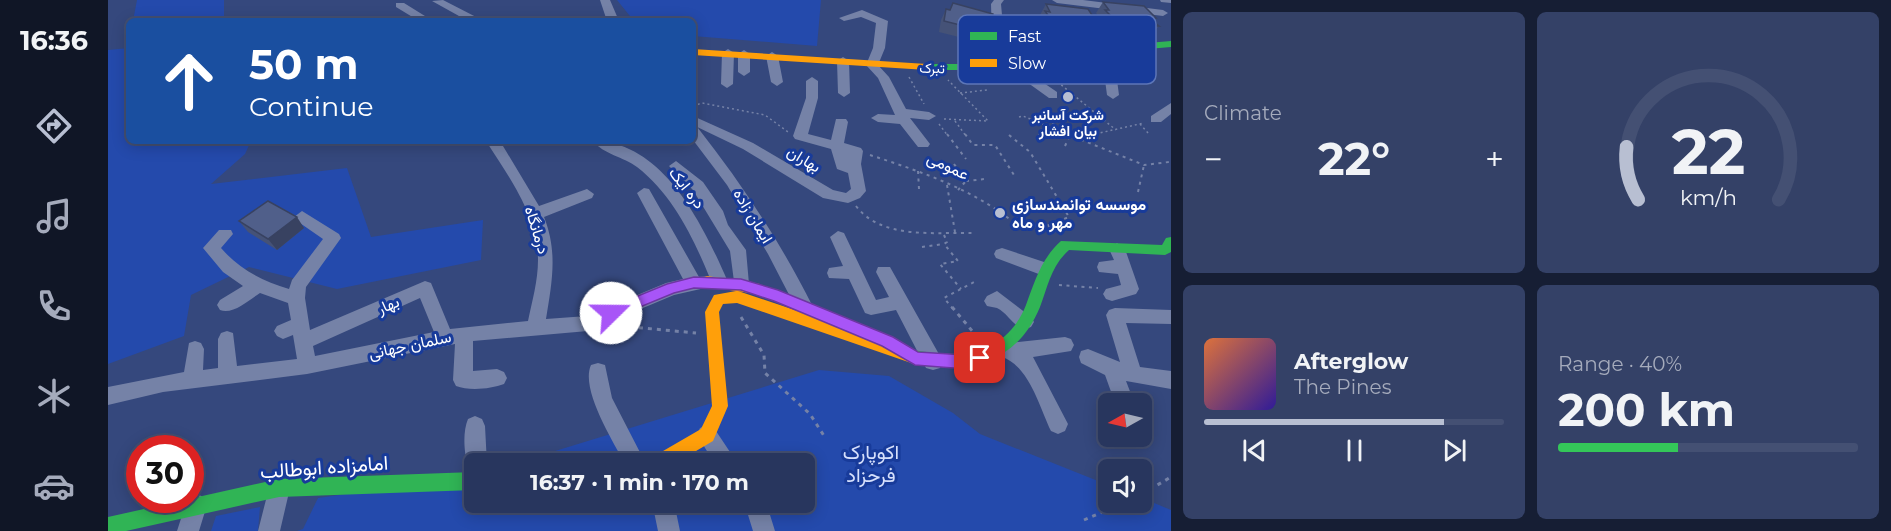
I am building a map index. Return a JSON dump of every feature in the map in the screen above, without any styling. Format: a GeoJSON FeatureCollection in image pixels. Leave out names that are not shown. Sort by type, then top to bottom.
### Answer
{"type":"FeatureCollection","features":[{"type":"Feature","properties":{"kind":"street"},"geometry":{"type":"LineString","coordinates":[[605,0],[612,18]]}},
{"type":"Feature","properties":{"kind":"street"},"geometry":{"type":"LineString","coordinates":[[997,15],[996,4],[999,0]]}},
{"type":"Feature","properties":{"kind":"street"},"geometry":{"type":"LineString","coordinates":[[1154,0],[1171,25]]}},
{"type":"Feature","properties":{"kind":"street"},"geometry":{"type":"LineString","coordinates":[[1165,0],[1171,0]]}},
{"type":"Feature","properties":{"kind":"street"},"geometry":{"type":"LineString","coordinates":[[437,1],[470,18]]}},
{"type":"Feature","properties":{"kind":"street"},"geometry":{"type":"LineString","coordinates":[[1057,1],[1092,2],[1163,13]]}},
{"type":"Feature","properties":{"kind":"street"},"geometry":{"type":"LineString","coordinates":[[400,5],[422,18]]}},
{"type":"Feature","properties":{"kind":"street"},"geometry":{"type":"LineString","coordinates":[[844,18],[862,13],[882,21],[882,35],[872,65],[883,76],[902,116],[922,144]]}},
{"type":"Feature","properties":{"kind":"street","name":"تبرک"},"geometry":{"type":"LineString","coordinates":[[1156,45],[1171,44]]}},
{"type":"Feature","properties":{"kind":"street","name":"تبرک"},"geometry":{"type":"LineString","coordinates":[[696,52],[843,61],[872,65],[938,68],[958,66]]}},
{"type":"Feature","properties":{"kind":"street"},"geometry":{"type":"LineString","coordinates":[[728,53],[728,84]]}},
{"type":"Feature","properties":{"kind":"street"},"geometry":{"type":"LineString","coordinates":[[744,54],[744,72]]}},
{"type":"Feature","properties":{"kind":"street"},"geometry":{"type":"LineString","coordinates":[[772,56],[777,82]]}},
{"type":"Feature","properties":{"kind":"street"},"geometry":{"type":"LineString","coordinates":[[843,61],[844,93]]}},
{"type":"Feature","properties":{"kind":"street"},"geometry":{"type":"LineString","coordinates":[[812,81],[812,98],[800,136],[856,151],[855,170],[859,191],[852,198]]}},
{"type":"Feature","properties":{"kind":"street"},"geometry":{"type":"LineString","coordinates":[[1038,84],[1053,95]]}},
{"type":"Feature","properties":{"kind":"street"},"geometry":{"type":"LineString","coordinates":[[1111,84],[1113,96]]}},
{"type":"Feature","properties":{"kind":"street"},"geometry":{"type":"LineString","coordinates":[[1156,119],[1171,107]]}},
{"type":"Feature","properties":{"kind":"street"},"geometry":{"type":"LineString","coordinates":[[878,118],[932,117]]}},
{"type":"Feature","properties":{"kind":"street","name":"بهاران"},"geometry":{"type":"LineString","coordinates":[[696,121],[748,146],[828,194],[841,199],[852,198]]}},
{"type":"Feature","properties":{"kind":"street"},"geometry":{"type":"LineString","coordinates":[[842,122],[837,145],[842,166],[855,170]]}},
{"type":"Feature","properties":{"kind":"street","name":"ایمان زاده"},"geometry":{"type":"LineString","coordinates":[[696,135],[732,181],[775,251],[804,307]]}},
{"type":"Feature","properties":{"kind":"street","name":"درمانگاه"},"geometry":{"type":"LineString","coordinates":[[496,144],[535,214],[546,260],[536,326]]}},
{"type":"Feature","properties":{"kind":"street","name":"دره ایک"},"geometry":{"type":"LineString","coordinates":[[605,144],[648,168],[669,192],[694,226],[707,282]]}},
{"type":"Feature","properties":{"kind":"street"},"geometry":{"type":"LineString","coordinates":[[676,166],[698,186],[718,215],[721,227],[738,250],[741,284]]}},
{"type":"Feature","properties":{"kind":"street"},"geometry":{"type":"LineString","coordinates":[[644,193],[707,282],[741,284],[804,307],[924,360]]}},
{"type":"Feature","properties":{"kind":"street"},"geometry":{"type":"LineString","coordinates":[[535,214],[586,194]]}},
{"type":"Feature","properties":{"kind":"street"},"geometry":{"type":"LineString","coordinates":[[302,217],[333,238],[298,285],[295,332],[307,366]]}},
{"type":"Feature","properties":{"kind":"street"},"geometry":{"type":"LineString","coordinates":[[225,234],[211,248],[225,266],[257,286],[296,298]]}},
{"type":"Feature","properties":{"kind":"street"},"geometry":{"type":"LineString","coordinates":[[838,237],[871,308],[901,302]]}},
{"type":"Feature","properties":{"kind":"street"},"geometry":{"type":"LineString","coordinates":[[1003,352],[1025,322],[1054,252],[1066,245],[1166,250],[1171,242]]}},
{"type":"Feature","properties":{"kind":"street"},"geometry":{"type":"LineString","coordinates":[[1112,294],[1130,289],[1125,267],[1117,249]]}},
{"type":"Feature","properties":{"kind":"street"},"geometry":{"type":"LineString","coordinates":[[1002,254],[1043,276]]}},
{"type":"Feature","properties":{"kind":"street"},"geometry":{"type":"LineString","coordinates":[[1105,267],[1125,267]]}},
{"type":"Feature","properties":{"kind":"street"},"geometry":{"type":"LineString","coordinates":[[835,273],[854,272]]}},
{"type":"Feature","properties":{"kind":"street"},"geometry":{"type":"LineString","coordinates":[[884,272],[901,302],[924,360]]}},
{"type":"Feature","properties":{"kind":"street","name":"سلمان جهانی"},"geometry":{"type":"LineString","coordinates":[[108,396],[193,380],[307,366],[464,334],[588,323],[672,288],[707,282]]}},
{"type":"Feature","properties":{"kind":"street"},"geometry":{"type":"LineString","coordinates":[[226,305],[257,286]]}},
{"type":"Feature","properties":{"kind":"street","name":"بهار"},"geometry":{"type":"LineString","coordinates":[[295,332],[425,288],[445,338]]}},
{"type":"Feature","properties":{"kind":"street"},"geometry":{"type":"LineString","coordinates":[[680,453],[708,435],[720,406],[712,312],[719,299],[737,297],[924,360],[966,362],[1003,352],[1065,345]]}},
{"type":"Feature","properties":{"kind":"street"},"geometry":{"type":"LineString","coordinates":[[993,301],[997,298],[1025,322]]}},
{"type":"Feature","properties":{"kind":"street"},"geometry":{"type":"LineString","coordinates":[[1132,373],[1115,315],[1171,317]]}},
{"type":"Feature","properties":{"kind":"street"},"geometry":{"type":"LineString","coordinates":[[464,334],[463,380],[497,378]]}},
{"type":"Feature","properties":{"kind":"street"},"geometry":{"type":"LineString","coordinates":[[227,339],[228,375]]}},
{"type":"Feature","properties":{"kind":"street"},"geometry":{"type":"LineString","coordinates":[[193,380],[195,349]]}},
{"type":"Feature","properties":{"kind":"street"},"geometry":{"type":"LineString","coordinates":[[1003,352],[1030,367],[1058,424]]}},
{"type":"Feature","properties":{"kind":"street"},"geometry":{"type":"LineString","coordinates":[[1088,357],[1112,369],[1139,376],[1171,380]]}},
{"type":"Feature","properties":{"kind":"street"},"geometry":{"type":"LineString","coordinates":[[1112,369],[1122,393]]}},
{"type":"Feature","properties":{"kind":"street"},"geometry":{"type":"LineString","coordinates":[[598,371],[603,400],[630,453]]}},
{"type":"Feature","properties":{"kind":"street"},"geometry":{"type":"LineString","coordinates":[[475,426],[476,453]]}},
{"type":"Feature","properties":{"kind":"street"},"geometry":{"type":"LineString","coordinates":[[708,435],[720,453]]}},
{"type":"Feature","properties":{"kind":"street","name":"امامزاده ابوطالب"},"geometry":{"type":"LineString","coordinates":[[204,503],[279,488],[464,481]]}},
{"type":"Feature","properties":{"kind":"street"},"geometry":{"type":"LineString","coordinates":[[269,531],[279,488]]}},
{"type":"Feature","properties":{"kind":"street","name":"امامزاده ابوطالب"},"geometry":{"type":"LineString","coordinates":[[108,526],[162,513]]}},
{"type":"Feature","properties":{"kind":"street"},"geometry":{"type":"LineString","coordinates":[[188,531],[194,513]]}},
{"type":"Feature","properties":{"kind":"street"},"geometry":{"type":"LineString","coordinates":[[665,513],[669,531]]}},
{"type":"Feature","properties":{"kind":"street"},"geometry":{"type":"LineString","coordinates":[[758,513],[764,531]]}},
{"type":"Feature","properties":{"kind":"path"},"geometry":{"type":"LineString","coordinates":[[932,117],[988,121],[938,68]]}},
{"type":"Feature","properties":{"kind":"path"},"geometry":{"type":"LineString","coordinates":[[1060,84],[1116,130]]}},
{"type":"Feature","properties":{"kind":"path"},"geometry":{"type":"LineString","coordinates":[[960,93],[987,90]]}},
{"type":"Feature","properties":{"kind":"path"},"geometry":{"type":"LineString","coordinates":[[696,105],[702,103],[765,115],[791,134],[800,136]]}},
{"type":"Feature","properties":{"kind":"path"},"geometry":{"type":"LineString","coordinates":[[1039,135],[1047,126],[1063,119],[1057,114]]}},
{"type":"Feature","properties":{"kind":"path"},"geometry":{"type":"LineString","coordinates":[[1019,117],[1144,165],[1170,162]]}},
{"type":"Feature","properties":{"kind":"path"},"geometry":{"type":"LineString","coordinates":[[954,119],[973,144],[995,145],[1014,175]]}},
{"type":"Feature","properties":{"kind":"path"},"geometry":{"type":"LineString","coordinates":[[1078,138],[1156,119]]}},
{"type":"Feature","properties":{"kind":"path"},"geometry":{"type":"LineString","coordinates":[[1140,124],[1149,134]]}},
{"type":"Feature","properties":{"kind":"path"},"geometry":{"type":"LineString","coordinates":[[1008,135],[1030,152],[1069,217],[1048,225],[1066,245]]}},
{"type":"Feature","properties":{"kind":"path"},"geometry":{"type":"LineString","coordinates":[[1065,146],[1070,135]]}},
{"type":"Feature","properties":{"kind":"path","name":"عمومی"},"geometry":{"type":"LineString","coordinates":[[856,151],[918,171],[1003,211],[1018,226],[1048,225]]}},
{"type":"Feature","properties":{"kind":"path"},"geometry":{"type":"LineString","coordinates":[[954,164],[966,181]]}},
{"type":"Feature","properties":{"kind":"path"},"geometry":{"type":"LineString","coordinates":[[1138,192],[1144,165]]}},
{"type":"Feature","properties":{"kind":"path"},"geometry":{"type":"LineString","coordinates":[[918,171],[919,189]]}},
{"type":"Feature","properties":{"kind":"path"},"geometry":{"type":"LineString","coordinates":[[958,190],[966,181],[985,179]]}},
{"type":"Feature","properties":{"kind":"path"},"geometry":{"type":"LineString","coordinates":[[947,185],[955,232]]}},
{"type":"Feature","properties":{"kind":"path"},"geometry":{"type":"LineString","coordinates":[[852,198],[859,213],[881,225],[917,233],[944,235],[955,232],[974,233]]}},
{"type":"Feature","properties":{"kind":"path"},"geometry":{"type":"LineString","coordinates":[[944,235],[947,242],[944,244]]}},
{"type":"Feature","properties":{"kind":"path"},"geometry":{"type":"LineString","coordinates":[[922,247],[944,244]]}},
{"type":"Feature","properties":{"kind":"path"},"geometry":{"type":"LineString","coordinates":[[944,244],[958,261],[940,264],[961,289]]}},
{"type":"Feature","properties":{"kind":"path"},"geometry":{"type":"LineString","coordinates":[[1043,276],[1108,289],[1112,294]]}},
{"type":"Feature","properties":{"kind":"path"},"geometry":{"type":"LineString","coordinates":[[976,281],[944,298],[1003,352]]}},
{"type":"Feature","properties":{"kind":"path"},"geometry":{"type":"LineString","coordinates":[[730,298],[764,355],[765,373],[810,414],[826,439]]}},
{"type":"Feature","properties":{"kind":"path"},"geometry":{"type":"LineString","coordinates":[[619,326],[714,335]]}},
{"type":"Feature","properties":{"kind":"path"},"geometry":{"type":"LineString","coordinates":[[1152,488],[1171,477]]}},
{"type":"Feature","properties":{"kind":"path"},"geometry":{"type":"LineString","coordinates":[[1084,520],[1100,513]]}},
{"type":"Feature","properties":{"kind":"green space"},"geometry":{"type":"Polygon","coordinates":[[[137,0],[224,0],[224,18],[134,18],[137,0]]]}},
{"type":"Feature","properties":{"kind":"green space"},"geometry":{"type":"Polygon","coordinates":[[[617,0],[821,0],[817,46],[696,36],[696,18],[632,18],[617,0]]]}},
{"type":"Feature","properties":{"kind":"green space"},"geometry":{"type":"Polygon","coordinates":[[[126,48],[126,144],[250,144],[245,154],[211,184],[347,168],[371,237],[483,220],[481,260],[337,289],[249,267],[191,295],[184,336],[108,364],[108,50],[126,48]]]}},
{"type":"Feature","properties":{"kind":"green space","name":"اکوپارک فرحزاد"},"geometry":{"type":"Polygon","coordinates":[[[819,370],[889,376],[953,413],[980,434],[1098,481],[1098,513],[1152,513],[1152,502],[1171,510],[1171,531],[297,531],[303,529],[318,498],[464,477],[464,513],[815,513],[815,453],[549,453],[819,370]]]}},
{"type":"Feature","properties":{"kind":"green space"},"geometry":{"type":"Polygon","coordinates":[[[260,507],[258,531],[211,531],[216,516],[260,507]]]}},
{"type":"Feature","properties":{"kind":"building"},"geometry":{"type":"Polygon","coordinates":[[[1103,2],[1144,6],[1153,15],[1110,15],[1105,10],[1109,10],[1103,2]]]}},
{"type":"Feature","properties":{"kind":"building"},"geometry":{"type":"Polygon","coordinates":[[[953,3],[993,14],[958,15],[958,24],[944,21],[946,9],[950,10],[953,3]]]}},
{"type":"Feature","properties":{"kind":"building"},"geometry":{"type":"Polygon","coordinates":[[[1046,4],[1088,9],[1092,15],[1048,15],[1045,11],[1050,12],[1046,4]]]}},
{"type":"Feature","properties":{"kind":"building"},"geometry":{"type":"Polygon","coordinates":[[[268,201],[297,217],[268,239],[239,221],[268,201]]]}},
{"type":"Feature","properties":{"kind":"traffic: fast"},"geometry":{"type":"LineString","coordinates":[[1156,45],[1171,44]]}},
{"type":"Feature","properties":{"kind":"traffic: fast"},"geometry":{"type":"LineString","coordinates":[[927,67],[958,67]]}},
{"type":"Feature","properties":{"kind":"traffic: fast"},"geometry":{"type":"LineString","coordinates":[[914,357],[950,362],[984,356],[999,349],[1012,339],[1023,325],[1048,266],[1066,245],[1165,250],[1171,242]]}},
{"type":"Feature","properties":{"kind":"traffic: fast"},"geometry":{"type":"LineString","coordinates":[[108,526],[279,488],[464,481]]}},
{"type":"Feature","properties":{"kind":"traffic: slow"},"geometry":{"type":"LineString","coordinates":[[696,52],[927,67]]}},
{"type":"Feature","properties":{"kind":"traffic: slow"},"geometry":{"type":"LineString","coordinates":[[707,282],[755,288]]}},
{"type":"Feature","properties":{"kind":"traffic: slow"},"geometry":{"type":"LineString","coordinates":[[676,453],[707,435],[720,406],[712,312],[719,299],[737,297],[914,357]]}},
{"type":"Feature","properties":{"kind":"place","name":"شرکت آسانبر بیان افشار"},"geometry":{"type":"Point","coordinates":[1068,97]}},
{"type":"Feature","properties":{"kind":"place","name":"موسسه توانمندسازی مهر و ماه"},"geometry":{"type":"Point","coordinates":[1000,213]}},
{"type":"Feature","properties":{"kind":"route"},"geometry":{"type":"LineString","coordinates":[[611,313],[672,288],[694,283],[741,284],[778,296],[887,342],[915,358],[933,362],[966,362],[980,358]]}}]}
